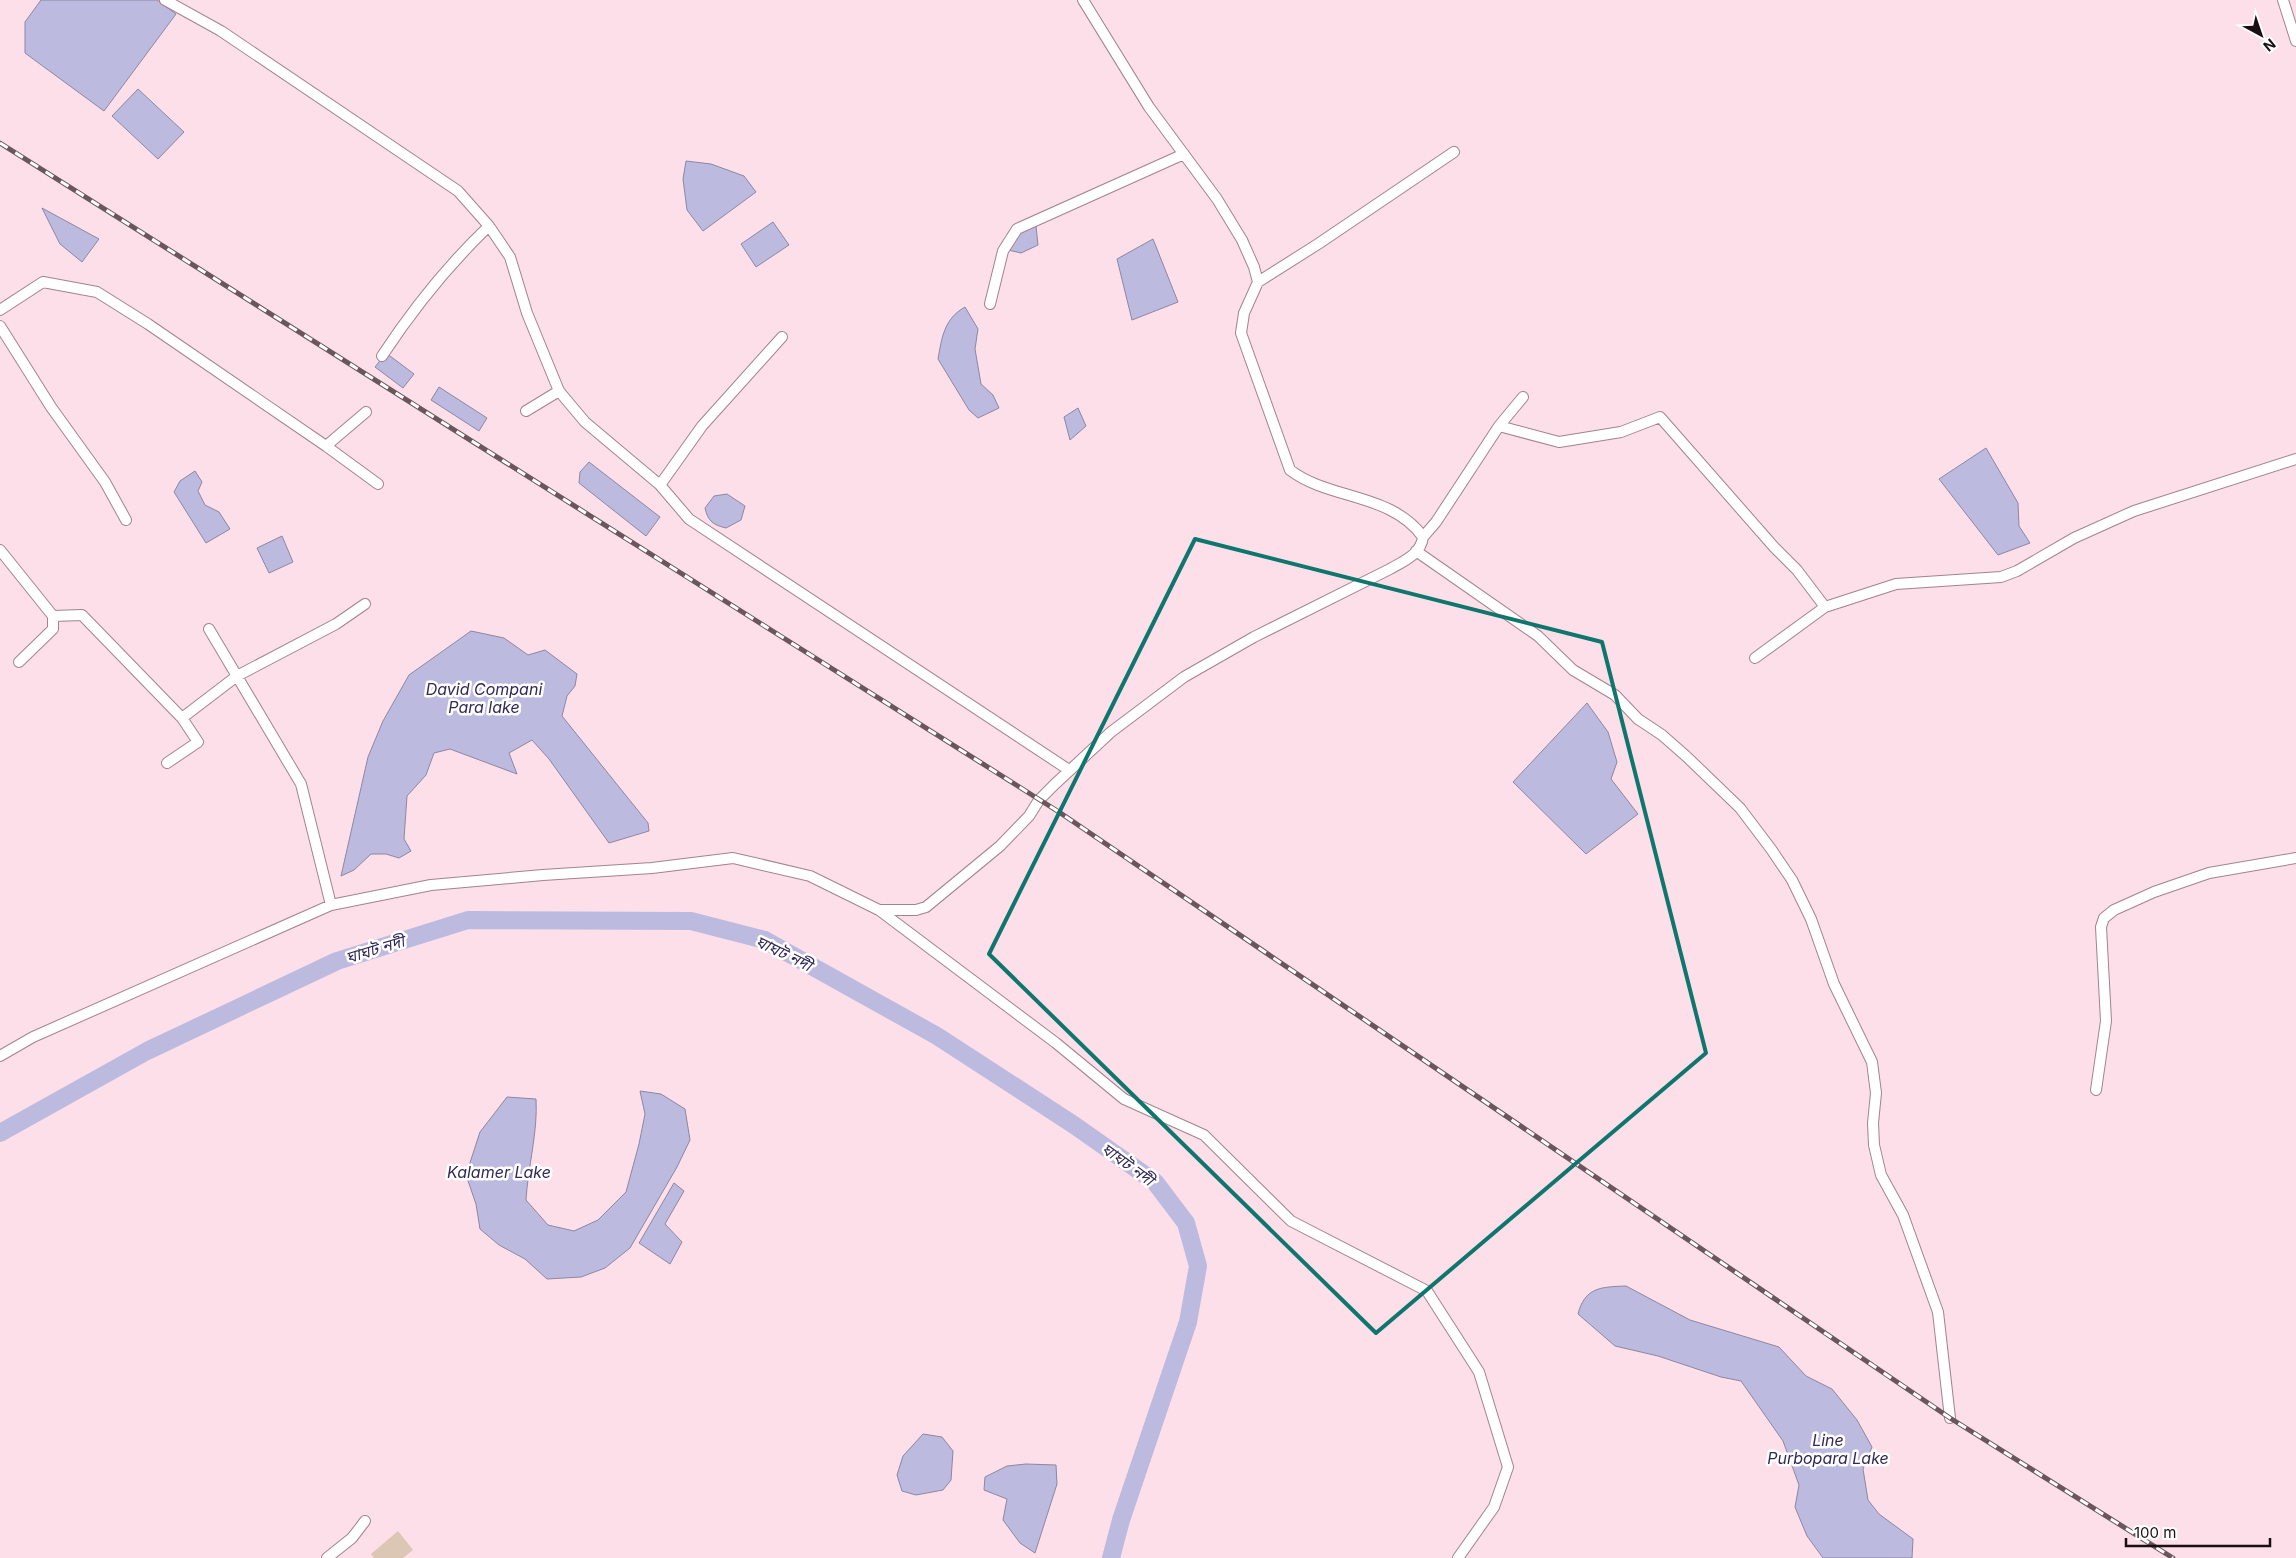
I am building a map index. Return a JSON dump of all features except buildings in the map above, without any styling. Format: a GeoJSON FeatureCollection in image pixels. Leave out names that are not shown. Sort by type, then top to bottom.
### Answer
{"type":"FeatureCollection","features":[{"type":"Feature","properties":{"kind":"street"},"geometry":{"type":"LineString","coordinates":[[165,0],[221,31],[458,191],[489,226],[510,257],[527,313],[559,391],[585,422],[660,485],[689,519],[1069,770]]}},
{"type":"Feature","properties":{"kind":"street"},"geometry":{"type":"LineString","coordinates":[[1083,0],[1150,107],[1217,199],[1242,240],[1254,267],[1258,282]]}},
{"type":"Feature","properties":{"kind":"street"},"geometry":{"type":"LineString","coordinates":[[2283,0],[2296,41]]}},
{"type":"Feature","properties":{"kind":"street"},"geometry":{"type":"LineString","coordinates":[[1423,537],[1409,521],[1400,515],[1365,499],[1300,478],[1290,470],[1241,332],[1244,313],[1258,282],[1326,239],[1454,152]]}},
{"type":"Feature","properties":{"kind":"street"},"geometry":{"type":"LineString","coordinates":[[990,304],[1003,251],[1017,229],[1184,154]]}},
{"type":"Feature","properties":{"kind":"street"},"geometry":{"type":"LineString","coordinates":[[382,356],[398,332],[456,258],[489,226]]}},
{"type":"Feature","properties":{"kind":"street"},"geometry":{"type":"LineString","coordinates":[[0,310],[43,282],[97,292],[148,324],[378,484]]}},
{"type":"Feature","properties":{"kind":"street"},"geometry":{"type":"LineString","coordinates":[[0,326],[51,407],[105,482],[126,520]]}},
{"type":"Feature","properties":{"kind":"street"},"geometry":{"type":"LineString","coordinates":[[660,485],[702,426],[782,337]]}},
{"type":"Feature","properties":{"kind":"street"},"geometry":{"type":"LineString","coordinates":[[526,411],[559,391]]}},
{"type":"Feature","properties":{"kind":"street"},"geometry":{"type":"LineString","coordinates":[[879,910],[916,910],[926,907],[1013,834],[1039,800],[1111,732],[1203,664],[1346,589],[1390,569],[1416,552],[1422,546],[1423,537],[1436,522],[1499,426],[1524,397]]}},
{"type":"Feature","properties":{"kind":"street"},"geometry":{"type":"LineString","coordinates":[[326,446],[366,412]]}},
{"type":"Feature","properties":{"kind":"street"},"geometry":{"type":"LineString","coordinates":[[1499,426],[1559,442],[1621,432],[1660,417],[1774,547],[1797,570],[1825,607]]}},
{"type":"Feature","properties":{"kind":"street"},"geometry":{"type":"LineString","coordinates":[[1755,658],[1825,607],[1896,584],[2001,576],[2017,571],[2074,538],[2134,512],[2296,459]]}},
{"type":"Feature","properties":{"kind":"street"},"geometry":{"type":"LineString","coordinates":[[0,550],[54,616],[53,629],[19,662]]}},
{"type":"Feature","properties":{"kind":"street"},"geometry":{"type":"LineString","coordinates":[[1416,552],[1538,636],[1573,670],[1615,695],[1638,719],[1687,757],[1740,808],[1792,880],[1811,919],[1834,984],[1872,1062],[1876,1093],[1873,1123],[1874,1146],[1881,1175],[1903,1215],[1938,1312],[1950,1418]]}},
{"type":"Feature","properties":{"kind":"street"},"geometry":{"type":"LineString","coordinates":[[182,718],[237,676],[336,624],[365,604]]}},
{"type":"Feature","properties":{"kind":"street"},"geometry":{"type":"LineString","coordinates":[[54,616],[82,615],[182,718],[198,742],[167,764]]}},
{"type":"Feature","properties":{"kind":"street"},"geometry":{"type":"LineString","coordinates":[[209,629],[301,784],[331,905]]}},
{"type":"Feature","properties":{"kind":"street"},"geometry":{"type":"LineString","coordinates":[[0,1056],[33,1037],[331,905],[431,885],[543,874],[652,868],[733,858],[810,876],[879,910],[1056,1043],[1124,1099],[1204,1135],[1291,1221],[1428,1291],[1479,1372],[1508,1467],[1494,1507],[1458,1558]]}},
{"type":"Feature","properties":{"kind":"street"},"geometry":{"type":"LineString","coordinates":[[2096,1090],[2106,1020],[2101,927],[2104,918],[2114,910],[2154,892],[2209,873],[2296,858]]}},
{"type":"Feature","properties":{"kind":"street"},"geometry":{"type":"LineString","coordinates":[[327,1558],[352,1538],[365,1520]]}},
{"type":"Feature","properties":{"kind":"highlighted area"},"geometry":{"type":"Polygon","coordinates":[[[1195,539],[1602,642],[1706,1053],[1376,1333],[989,954],[1195,539]]]}},
{"type":"Feature","properties":{"kind":"shaded area"},"geometry":{"type":"Polygon","coordinates":[[[398,1531],[413,1550],[403,1558],[374,1558],[371,1554],[398,1531]]]}},
{"type":"Feature","properties":{"kind":"water"},"geometry":{"type":"Polygon","coordinates":[[[41,0],[157,0],[176,14],[104,111],[25,53],[25,22],[41,0]]]}},
{"type":"Feature","properties":{"kind":"water"},"geometry":{"type":"Polygon","coordinates":[[[138,89],[184,132],[158,159],[112,116],[138,89]]]}},
{"type":"Feature","properties":{"kind":"water"},"geometry":{"type":"Polygon","coordinates":[[[686,161],[711,164],[744,176],[756,192],[703,231],[687,210],[683,179],[686,161]]]}},
{"type":"Feature","properties":{"kind":"water"},"geometry":{"type":"Polygon","coordinates":[[[42,208],[99,239],[82,262],[60,244],[42,208]]]}},
{"type":"Feature","properties":{"kind":"water"},"geometry":{"type":"Polygon","coordinates":[[[773,222],[789,245],[756,267],[741,244],[773,222]]]}},
{"type":"Feature","properties":{"kind":"water"},"geometry":{"type":"Polygon","coordinates":[[[1022,225],[1036,226],[1038,245],[1021,253],[1008,250],[1004,240],[1022,225]]]}},
{"type":"Feature","properties":{"kind":"water"},"geometry":{"type":"Polygon","coordinates":[[[1153,239],[1178,302],[1132,320],[1117,259],[1153,239]]]}},
{"type":"Feature","properties":{"kind":"water"},"geometry":{"type":"Polygon","coordinates":[[[965,307],[978,329],[975,349],[981,384],[993,395],[999,408],[978,418],[969,410],[938,359],[948,323],[952,317],[965,307]]]}},
{"type":"Feature","properties":{"kind":"water"},"geometry":{"type":"Polygon","coordinates":[[[386,353],[414,374],[403,388],[375,367],[386,353]]]}},
{"type":"Feature","properties":{"kind":"water"},"geometry":{"type":"Polygon","coordinates":[[[439,387],[487,418],[479,431],[431,400],[439,387]]]}},
{"type":"Feature","properties":{"kind":"water"},"geometry":{"type":"Polygon","coordinates":[[[1078,408],[1086,426],[1070,440],[1064,417],[1078,408]]]}},
{"type":"Feature","properties":{"kind":"water"},"geometry":{"type":"Polygon","coordinates":[[[1986,448],[2018,503],[2019,526],[2030,543],[1998,555],[1939,479],[1986,448]]]}},
{"type":"Feature","properties":{"kind":"water"},"geometry":{"type":"Polygon","coordinates":[[[589,462],[660,517],[646,536],[579,483],[580,472],[589,462]]]}},
{"type":"Feature","properties":{"kind":"water"},"geometry":{"type":"Polygon","coordinates":[[[195,471],[202,482],[198,491],[205,505],[219,512],[230,529],[206,543],[174,492],[180,481],[195,471]]]}},
{"type":"Feature","properties":{"kind":"water"},"geometry":{"type":"Polygon","coordinates":[[[727,494],[745,506],[741,520],[726,528],[712,522],[705,508],[714,496],[727,494]]]}},
{"type":"Feature","properties":{"kind":"water"},"geometry":{"type":"Polygon","coordinates":[[[282,536],[293,562],[269,573],[257,548],[282,536]]]}},
{"type":"Feature","properties":{"kind":"water","name":"David Compani Para lake"},"geometry":{"type":"Polygon","coordinates":[[[471,631],[504,638],[528,655],[545,650],[577,674],[575,686],[567,696],[562,716],[648,823],[649,831],[609,843],[549,759],[532,740],[509,753],[517,774],[450,749],[434,753],[426,775],[407,796],[404,839],[411,851],[399,858],[386,854],[371,854],[354,870],[341,876],[368,757],[383,721],[409,675],[471,631]]]}},
{"type":"Feature","properties":{"kind":"water"},"geometry":{"type":"Polygon","coordinates":[[[1587,703],[1608,732],[1617,762],[1611,779],[1638,814],[1586,854],[1513,782],[1587,703]]]}},
{"type":"Feature","properties":{"kind":"water","name":"Kalamer Lake"},"geometry":{"type":"Polygon","coordinates":[[[640,1091],[661,1094],[685,1109],[690,1140],[677,1167],[630,1248],[605,1268],[581,1277],[547,1279],[525,1259],[499,1245],[480,1229],[476,1204],[466,1175],[480,1132],[507,1097],[536,1099],[536,1124],[526,1200],[548,1225],[574,1231],[598,1220],[626,1192],[645,1114],[640,1091]]]}},
{"type":"Feature","properties":{"kind":"water"},"geometry":{"type":"Polygon","coordinates":[[[674,1183],[684,1191],[665,1224],[682,1242],[670,1264],[639,1243],[674,1183]]]}},
{"type":"Feature","properties":{"kind":"water","name":"Line Purbopara Lake"},"geometry":{"type":"Polygon","coordinates":[[[1626,1286],[1690,1320],[1779,1347],[1806,1376],[1832,1389],[1857,1420],[1872,1447],[1863,1469],[1868,1500],[1879,1514],[1913,1539],[1912,1558],[1823,1558],[1807,1536],[1795,1507],[1799,1485],[1783,1441],[1741,1381],[1721,1377],[1658,1356],[1615,1346],[1578,1314],[1585,1298],[1595,1290],[1626,1286]]]}},
{"type":"Feature","properties":{"kind":"water"},"geometry":{"type":"Polygon","coordinates":[[[923,1434],[942,1437],[953,1451],[951,1480],[943,1490],[916,1495],[902,1491],[897,1475],[903,1456],[923,1434]]]}},
{"type":"Feature","properties":{"kind":"water"},"geometry":{"type":"Polygon","coordinates":[[[1026,1464],[1056,1465],[1057,1484],[1035,1553],[1020,1543],[1003,1520],[1007,1499],[984,1490],[985,1477],[1007,1466],[1026,1464]]]}},
{"type":"Feature","properties":{"kind":"waterway","name":"ঘাঘট নদী"},"geometry":{"type":"LineString","coordinates":[[0,1133],[147,1051],[337,961],[468,920],[691,921],[765,940],[937,1036],[1074,1125],[1155,1182],[1186,1223],[1198,1266],[1188,1322],[1121,1520],[1111,1558]]}},
{"type":"Feature","properties":{"kind":"railway"},"geometry":{"type":"LineString","coordinates":[[0,143],[1059,812],[1950,1418],[2173,1558]]}}]}
